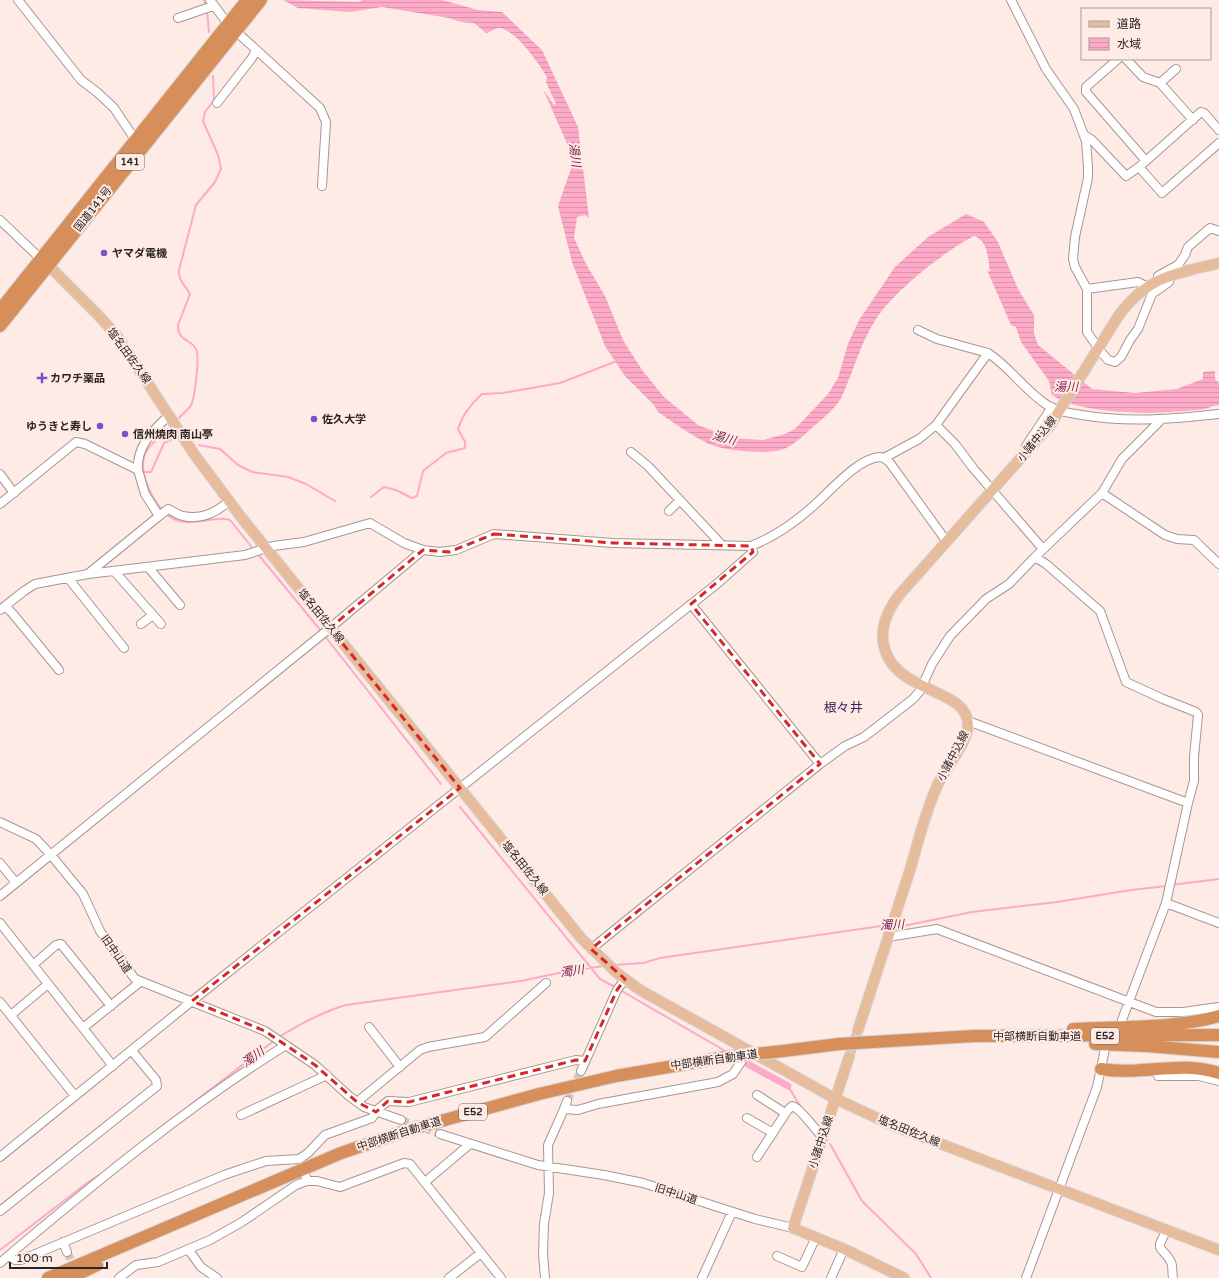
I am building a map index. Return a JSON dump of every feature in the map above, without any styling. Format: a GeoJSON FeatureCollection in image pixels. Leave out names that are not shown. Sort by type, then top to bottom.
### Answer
{"type":"FeatureCollection","features":[{"type":"Feature","properties":{"kind":"highway","name":"国道141号"},"geometry":{"type":"LineString","coordinates":[[0,310],[45,262],[232,27],[247,0]]}},
{"type":"Feature","properties":{"kind":"highway","name":"国道141号"},"geometry":{"type":"LineString","coordinates":[[0,326],[45,262],[136,141],[232,27],[261,0]]}},
{"type":"Feature","properties":{"kind":"highway"},"geometry":{"type":"LineString","coordinates":[[974,1036],[1177,1024],[1200,1022],[1219,1016]]}},
{"type":"Feature","properties":{"kind":"highway","name":"中部横断自動車道"},"geometry":{"type":"LineString","coordinates":[[48,1278],[341,1153],[412,1129],[495,1105],[616,1076],[726,1057],[846,1043],[974,1036],[1219,1035]]}},
{"type":"Feature","properties":{"kind":"highway"},"geometry":{"type":"LineString","coordinates":[[992,1037],[1050,1043],[1147,1046],[1219,1052]]}},
{"type":"Feature","properties":{"kind":"highway"},"geometry":{"type":"LineString","coordinates":[[1101,1069],[1126,1072],[1187,1067],[1200,1068],[1219,1073]]}},
{"type":"Feature","properties":{"kind":"highway","name":"中部横断自動車道"},"geometry":{"type":"LineString","coordinates":[[70,1278],[229,1200]]}},
{"type":"Feature","properties":{"kind":"main road","name":"塩名田佐久線"},"geometry":{"type":"LineString","coordinates":[[45,262],[111,329],[143,373],[169,416],[229,501],[260,550],[325,632],[460,788],[619,982],[640,990],[834,1098],[894,1126],[1219,1250]]}},
{"type":"Feature","properties":{"kind":"main road"},"geometry":{"type":"LineString","coordinates":[[1098,350],[1127,304],[1146,286],[1169,276],[1219,263]]}},
{"type":"Feature","properties":{"kind":"main road","name":"小諸中込線"},"geometry":{"type":"LineString","coordinates":[[858,1030],[935,790],[965,736],[968,721],[963,710],[953,700],[922,687],[903,676],[888,657],[883,639],[884,623],[896,599],[1025,455],[1098,350]]}},
{"type":"Feature","properties":{"kind":"main road","name":"小諸中込線"},"geometry":{"type":"LineString","coordinates":[[793,1228],[834,1098],[849,1057]]}},
{"type":"Feature","properties":{"kind":"main road","name":"旧中山道"},"geometry":{"type":"LineString","coordinates":[[793,1228],[844,1249],[904,1278]]}},
{"type":"Feature","properties":{"kind":"street"},"geometry":{"type":"LineString","coordinates":[[18,0],[81,80],[114,108],[136,141]]}},
{"type":"Feature","properties":{"kind":"street"},"geometry":{"type":"LineString","coordinates":[[1011,0],[1046,68],[1074,109],[1084,135],[1088,155],[1088,178],[1075,238],[1073,259],[1075,267],[1087,289],[1087,332],[1098,350],[1108,360],[1115,362],[1118,361],[1138,329],[1152,294],[1169,282],[1169,276]]}},
{"type":"Feature","properties":{"kind":"street"},"geometry":{"type":"LineString","coordinates":[[178,18],[209,5],[256,50],[315,102],[326,122],[322,186]]}},
{"type":"Feature","properties":{"kind":"street"},"geometry":{"type":"LineString","coordinates":[[217,103],[252,58],[256,50]]}},
{"type":"Feature","properties":{"kind":"street"},"geometry":{"type":"LineString","coordinates":[[1117,60],[1086,86],[1086,92],[1146,161]]}},
{"type":"Feature","properties":{"kind":"street"},"geometry":{"type":"LineString","coordinates":[[1127,60],[1143,76],[1160,83],[1193,120]]}},
{"type":"Feature","properties":{"kind":"street"},"geometry":{"type":"LineString","coordinates":[[1160,83],[1176,69]]}},
{"type":"Feature","properties":{"kind":"street"},"geometry":{"type":"LineString","coordinates":[[1084,135],[1092,140],[1126,176],[1139,167],[1201,112],[1204,113],[1219,130]]}},
{"type":"Feature","properties":{"kind":"street"},"geometry":{"type":"LineString","coordinates":[[1139,167],[1162,194],[1219,143]]}},
{"type":"Feature","properties":{"kind":"street"},"geometry":{"type":"LineString","coordinates":[[0,220],[45,262]]}},
{"type":"Feature","properties":{"kind":"street"},"geometry":{"type":"LineString","coordinates":[[1159,280],[1158,276],[1160,273],[1178,265],[1185,255],[1188,247],[1210,228],[1219,231]]}},
{"type":"Feature","properties":{"kind":"street"},"geometry":{"type":"LineString","coordinates":[[1087,289],[1138,282],[1146,286]]}},
{"type":"Feature","properties":{"kind":"street"},"geometry":{"type":"LineString","coordinates":[[918,330],[937,339],[988,352],[1022,385],[1057,409],[1111,419],[1161,420],[1219,414]]}},
{"type":"Feature","properties":{"kind":"street"},"geometry":{"type":"LineString","coordinates":[[59,670],[13,614],[2,608],[30,587],[88,574],[215,559],[304,542],[370,523],[388,536],[423,550],[449,552],[494,534],[613,543],[721,544],[751,546],[763,541],[796,520],[858,466],[875,458],[884,458],[919,439],[936,425],[988,352]]}},
{"type":"Feature","properties":{"kind":"street"},"geometry":{"type":"LineString","coordinates":[[169,416],[153,431],[142,448],[138,460],[138,470],[145,494],[162,514],[183,516],[200,517],[215,512],[229,501]]}},
{"type":"Feature","properties":{"kind":"street"},"geometry":{"type":"LineString","coordinates":[[591,949],[820,764],[845,746],[864,738],[913,699],[922,687],[932,664],[950,636],[986,599],[1009,584],[1043,549],[1064,531],[1102,493],[1122,459],[1161,420]]}},
{"type":"Feature","properties":{"kind":"street"},"geometry":{"type":"LineString","coordinates":[[936,425],[955,444],[992,491],[1043,549]]}},
{"type":"Feature","properties":{"kind":"street"},"geometry":{"type":"LineString","coordinates":[[0,504],[76,442],[85,444],[138,470]]}},
{"type":"Feature","properties":{"kind":"street"},"geometry":{"type":"LineString","coordinates":[[630,452],[648,466],[721,544]]}},
{"type":"Feature","properties":{"kind":"street"},"geometry":{"type":"LineString","coordinates":[[884,458],[890,463],[947,542]]}},
{"type":"Feature","properties":{"kind":"street"},"geometry":{"type":"LineString","coordinates":[[0,474],[14,493]]}},
{"type":"Feature","properties":{"kind":"street"},"geometry":{"type":"LineString","coordinates":[[1102,493],[1165,535],[1177,539],[1194,540],[1219,564]]}},
{"type":"Feature","properties":{"kind":"street"},"geometry":{"type":"LineString","coordinates":[[669,511],[680,500]]}},
{"type":"Feature","properties":{"kind":"street"},"geometry":{"type":"LineString","coordinates":[[88,574],[162,514]]}},
{"type":"Feature","properties":{"kind":"street"},"geometry":{"type":"LineString","coordinates":[[0,1157],[192,1001],[691,604],[753,552],[751,546]]}},
{"type":"Feature","properties":{"kind":"street"},"geometry":{"type":"LineString","coordinates":[[0,896],[325,632],[423,550]]}},
{"type":"Feature","properties":{"kind":"street"},"geometry":{"type":"LineString","coordinates":[[1035,557],[1100,611],[1126,682],[1196,712],[1198,715],[1194,757],[1194,781],[1166,902],[1129,1001],[1119,1020]]}},
{"type":"Feature","properties":{"kind":"street"},"geometry":{"type":"LineString","coordinates":[[148,567],[175,603]]}},
{"type":"Feature","properties":{"kind":"street"},"geometry":{"type":"LineString","coordinates":[[114,571],[161,624]]}},
{"type":"Feature","properties":{"kind":"street"},"geometry":{"type":"LineString","coordinates":[[68,578],[100,623],[124,648]]}},
{"type":"Feature","properties":{"kind":"street"},"geometry":{"type":"LineString","coordinates":[[691,604],[820,764]]}},
{"type":"Feature","properties":{"kind":"street"},"geometry":{"type":"LineString","coordinates":[[141,624],[153,615]]}},
{"type":"Feature","properties":{"kind":"street"},"geometry":{"type":"LineString","coordinates":[[968,721],[1188,802]]}},
{"type":"Feature","properties":{"kind":"street","name":"旧中山道"},"geometry":{"type":"LineString","coordinates":[[0,822],[36,839],[51,855],[83,894],[100,931],[131,976],[140,982],[259,1027],[286,1044]]}},
{"type":"Feature","properties":{"kind":"street"},"geometry":{"type":"LineString","coordinates":[[0,863],[16,883]]}},
{"type":"Feature","properties":{"kind":"street"},"geometry":{"type":"LineString","coordinates":[[1166,902],[1219,922]]}},
{"type":"Feature","properties":{"kind":"street"},"geometry":{"type":"LineString","coordinates":[[0,924],[113,1066]]}},
{"type":"Feature","properties":{"kind":"street"},"geometry":{"type":"LineString","coordinates":[[889,934],[937,929],[1156,1012],[1183,1012],[1219,1007]]}},
{"type":"Feature","properties":{"kind":"street"},"geometry":{"type":"LineString","coordinates":[[33,965],[56,945],[61,944],[110,1006]]}},
{"type":"Feature","properties":{"kind":"street"},"geometry":{"type":"LineString","coordinates":[[83,1028],[140,982]]}},
{"type":"Feature","properties":{"kind":"street"},"geometry":{"type":"LineString","coordinates":[[581,1071],[619,982]]}},
{"type":"Feature","properties":{"kind":"street"},"geometry":{"type":"LineString","coordinates":[[357,1102],[420,1050],[428,1047],[485,1037],[546,983]]}},
{"type":"Feature","properties":{"kind":"street"},"geometry":{"type":"LineString","coordinates":[[10,1015],[48,984]]}},
{"type":"Feature","properties":{"kind":"street"},"geometry":{"type":"LineString","coordinates":[[0,1002],[75,1096]]}},
{"type":"Feature","properties":{"kind":"street"},"geometry":{"type":"LineString","coordinates":[[370,1033],[400,1067]]}},
{"type":"Feature","properties":{"kind":"street"},"geometry":{"type":"LineString","coordinates":[[0,1263],[115,1169],[202,1102],[244,1071],[286,1044],[327,1075],[357,1102],[376,1112],[401,1120]]}},
{"type":"Feature","properties":{"kind":"street"},"geometry":{"type":"LineString","coordinates":[[1026,1278],[1097,1087],[1108,1049]]}},
{"type":"Feature","properties":{"kind":"street"},"geometry":{"type":"LineString","coordinates":[[0,1211],[156,1086],[156,1080],[132,1051]]}},
{"type":"Feature","properties":{"kind":"street"},"geometry":{"type":"LineString","coordinates":[[545,1278],[543,1254],[544,1224],[549,1193],[547,1167],[551,1136],[566,1105],[578,1110],[598,1104],[718,1082],[733,1074],[748,1051]]}},
{"type":"Feature","properties":{"kind":"street"},"geometry":{"type":"LineString","coordinates":[[8,1256],[18,1261],[224,1175],[266,1160],[299,1161],[325,1135],[372,1118],[388,1101],[409,1102],[576,1060],[585,1061]]}},
{"type":"Feature","properties":{"kind":"street"},"geometry":{"type":"LineString","coordinates":[[241,1115],[327,1075]]}},
{"type":"Feature","properties":{"kind":"street"},"geometry":{"type":"LineString","coordinates":[[1158,1076],[1199,1076],[1219,1081]]}},
{"type":"Feature","properties":{"kind":"street"},"geometry":{"type":"LineString","coordinates":[[757,1095],[785,1113]]}},
{"type":"Feature","properties":{"kind":"street"},"geometry":{"type":"LineString","coordinates":[[757,1157],[785,1113],[792,1106],[795,1107],[822,1137]]}},
{"type":"Feature","properties":{"kind":"street"},"geometry":{"type":"LineString","coordinates":[[747,1118],[772,1133]]}},
{"type":"Feature","properties":{"kind":"street","name":"旧中山道"},"geometry":{"type":"LineString","coordinates":[[440,1134],[547,1167],[604,1175],[643,1183],[732,1212],[793,1228]]}},
{"type":"Feature","properties":{"kind":"street"},"geometry":{"type":"LineString","coordinates":[[424,1182],[470,1144]]}},
{"type":"Feature","properties":{"kind":"street"},"geometry":{"type":"LineString","coordinates":[[119,1278],[136,1265],[158,1262],[188,1248],[210,1240],[242,1222],[306,1179],[334,1187],[340,1187],[407,1162],[501,1278]]}},
{"type":"Feature","properties":{"kind":"street"},"geometry":{"type":"LineString","coordinates":[[702,1278],[732,1212]]}},
{"type":"Feature","properties":{"kind":"street"},"geometry":{"type":"LineString","coordinates":[[1167,1230],[1159,1244],[1159,1248],[1170,1261],[1173,1278]]}},
{"type":"Feature","properties":{"kind":"street"},"geometry":{"type":"LineString","coordinates":[[777,1256],[802,1267],[816,1237]]}},
{"type":"Feature","properties":{"kind":"street"},"geometry":{"type":"LineString","coordinates":[[63,1242],[67,1252]]}},
{"type":"Feature","properties":{"kind":"street"},"geometry":{"type":"LineString","coordinates":[[188,1248],[193,1258],[213,1277]]}},
{"type":"Feature","properties":{"kind":"street"},"geometry":{"type":"LineString","coordinates":[[831,1278],[844,1249]]}},
{"type":"Feature","properties":{"kind":"street"},"geometry":{"type":"LineString","coordinates":[[449,1278],[481,1253]]}},
{"type":"Feature","properties":{"kind":"highlighted area"},"geometry":{"type":"Polygon","coordinates":[[[494,534],[613,543],[751,546],[753,552],[691,604],[820,764],[591,949],[625,979],[617,990],[585,1061],[576,1060],[409,1102],[388,1101],[376,1112],[357,1102],[315,1065],[265,1031],[192,1001],[460,788],[330,628],[423,550],[449,552],[494,534]]]}},
{"type":"Feature","properties":{"kind":"water","name":"湯川"},"geometry":{"type":"Polygon","coordinates":[[[283,0],[358,2],[363,0],[442,0],[478,10],[502,12],[542,50],[578,127],[589,218],[585,215],[577,217],[574,238],[586,264],[605,296],[623,340],[642,370],[664,397],[698,425],[732,438],[763,440],[785,434],[795,429],[828,394],[838,378],[848,344],[859,320],[895,267],[928,237],[966,214],[984,222],[998,242],[1018,289],[1034,315],[1034,333],[1038,345],[1092,389],[1135,393],[1177,389],[1203,379],[1203,372],[1215,371],[1215,379],[1219,383],[1219,405],[1188,411],[1148,413],[1126,412],[1084,407],[1066,402],[1052,395],[1049,381],[1021,342],[1016,327],[1011,325],[987,270],[990,272],[985,246],[979,238],[974,236],[962,242],[935,261],[907,285],[884,308],[866,337],[841,399],[830,412],[792,445],[777,451],[758,452],[712,445],[692,435],[658,412],[654,405],[625,376],[605,346],[572,262],[558,206],[572,166],[568,146],[543,89],[554,105],[556,104],[546,82],[547,77],[533,56],[519,40],[504,29],[498,28],[486,33],[474,23],[461,22],[449,18],[382,7],[350,12],[298,8],[283,0]]]}},
{"type":"Feature","properties":{"kind":"waterway"},"geometry":{"type":"LineString","coordinates":[[204,0],[206,6]]}},
{"type":"Feature","properties":{"kind":"waterway"},"geometry":{"type":"LineString","coordinates":[[207,11],[209,32]]}},
{"type":"Feature","properties":{"kind":"waterway"},"geometry":{"type":"LineString","coordinates":[[179,418],[192,403],[196,384],[197,367],[196,349],[191,343],[182,337],[178,325],[190,294],[181,280],[179,270],[196,205],[215,182],[221,169],[218,155],[203,121],[205,112],[214,100],[213,76]]}},
{"type":"Feature","properties":{"kind":"waterway"},"geometry":{"type":"LineString","coordinates":[[371,497],[384,487],[396,490],[412,498],[417,496],[423,471],[446,453],[465,448],[465,442],[458,429],[468,410],[482,394],[503,393],[560,383],[617,361]]}},
{"type":"Feature","properties":{"kind":"waterway"},"geometry":{"type":"LineString","coordinates":[[162,510],[149,489],[143,464],[144,456],[148,449],[168,429]]}},
{"type":"Feature","properties":{"kind":"waterway"},"geometry":{"type":"LineString","coordinates":[[145,472],[151,472],[164,443],[171,440]]}},
{"type":"Feature","properties":{"kind":"waterway"},"geometry":{"type":"LineString","coordinates":[[199,445],[220,449],[238,465],[252,472],[288,477],[306,484],[335,501]]}},
{"type":"Feature","properties":{"kind":"waterway"},"geometry":{"type":"LineString","coordinates":[[165,513],[172,518],[187,522],[218,519],[230,520],[254,550]]}},
{"type":"Feature","properties":{"kind":"waterway"},"geometry":{"type":"LineString","coordinates":[[257,553],[321,631]]}},
{"type":"Feature","properties":{"kind":"waterway"},"geometry":{"type":"LineString","coordinates":[[324,635],[441,784]]}},
{"type":"Feature","properties":{"kind":"waterway"},"geometry":{"type":"LineString","coordinates":[[460,807],[600,979],[617,988]]}},
{"type":"Feature","properties":{"kind":"waterway","name":"濁川"},"geometry":{"type":"LineString","coordinates":[[1171,885],[1219,879]]}},
{"type":"Feature","properties":{"kind":"waterway","name":"濁川"},"geometry":{"type":"LineString","coordinates":[[895,925],[903,926],[972,912],[1057,902],[1131,890],[1167,886]]}},
{"type":"Feature","properties":{"kind":"waterway","name":"濁川"},"geometry":{"type":"LineString","coordinates":[[614,965],[643,963],[660,958],[888,925]]}},
{"type":"Feature","properties":{"kind":"waterway","name":"濁川"},"geometry":{"type":"LineString","coordinates":[[279,1037],[311,1019],[346,1005],[521,981],[568,971],[604,966]]}},
{"type":"Feature","properties":{"kind":"waterway"},"geometry":{"type":"LineString","coordinates":[[620,990],[727,1052]]}},
{"type":"Feature","properties":{"kind":"waterway","name":"濁川"},"geometry":{"type":"LineString","coordinates":[[111,1166],[275,1040]]}},
{"type":"Feature","properties":{"kind":"waterway"},"geometry":{"type":"LineString","coordinates":[[744,1062],[788,1086]]}},
{"type":"Feature","properties":{"kind":"waterway"},"geometry":{"type":"LineString","coordinates":[[788,1086],[802,1109]]}},
{"type":"Feature","properties":{"kind":"waterway"},"geometry":{"type":"LineString","coordinates":[[830,1144],[862,1201],[916,1254],[931,1278]]}},
{"type":"Feature","properties":{"kind":"waterway","name":"濁川"},"geometry":{"type":"LineString","coordinates":[[0,1250],[99,1175]]}},
{"type":"Feature","properties":{"kind":"tunnel"},"geometry":{"type":"LineString","coordinates":[[849,1057],[858,1030]]}},
{"type":"Feature","properties":{"kind":"tunnel"},"geometry":{"type":"LineString","coordinates":[[567,1101],[581,1071]]}},
{"type":"Feature","properties":{"kind":"tunnel"},"geometry":{"type":"LineString","coordinates":[[401,1120],[440,1134]]}},
{"type":"Feature","properties":{"kind":"tunnel"},"geometry":{"type":"LineString","coordinates":[[67,1252],[76,1271]]}},
{"type":"Feature","properties":{"kind":"place","name":"ヤマダ電機"},"geometry":{"type":"Point","coordinates":[104,253]}},
{"type":"Feature","properties":{"kind":"place","name":"カワチ薬品"},"geometry":{"type":"Point","coordinates":[42,378]}},
{"type":"Feature","properties":{"kind":"place","name":"佐久大学"},"geometry":{"type":"Point","coordinates":[314,419]}},
{"type":"Feature","properties":{"kind":"place","name":"ゆうきと寿し"},"geometry":{"type":"Point","coordinates":[100,426]}},
{"type":"Feature","properties":{"kind":"place","name":"信州焼肉 南山亭"},"geometry":{"type":"Point","coordinates":[125,434]}},
{"type":"Feature","properties":{"kind":"district","name":"根々井"},"geometry":{"type":"Point","coordinates":[843,708]}}]}
